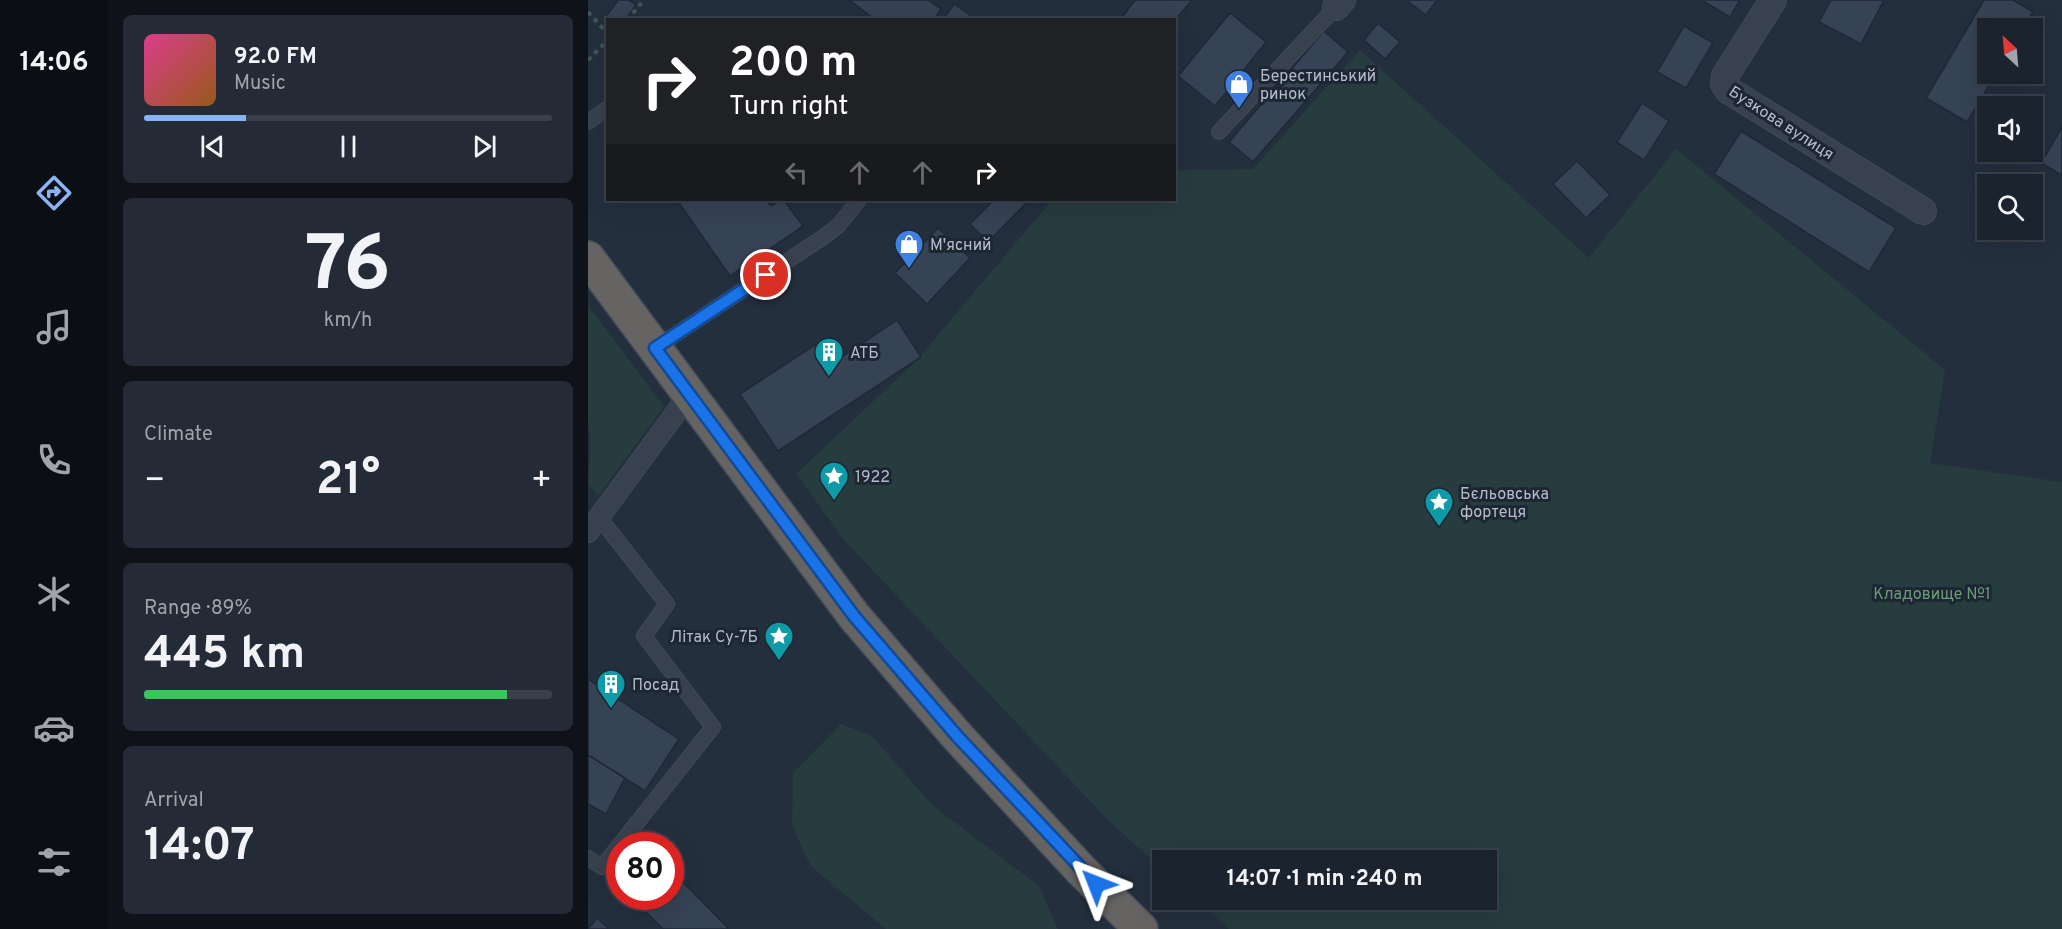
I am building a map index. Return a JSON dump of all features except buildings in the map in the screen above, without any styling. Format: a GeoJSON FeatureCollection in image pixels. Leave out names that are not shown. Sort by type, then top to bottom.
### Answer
{"type":"FeatureCollection","features":[{"type":"Feature","properties":{"kind":"highway"},"geometry":{"type":"LineString","coordinates":[[588,258],[854,616],[957,736],[1081,870],[1140,929]]}},
{"type":"Feature","properties":{"kind":"street","name":"Бузкова вулиця"},"geometry":{"type":"LineString","coordinates":[[1773,0],[1725,76],[1724,84],[1728,90],[1923,212]]}},
{"type":"Feature","properties":{"kind":"street"},"geometry":{"type":"LineString","coordinates":[[593,525],[689,395]]}},
{"type":"Feature","properties":{"kind":"lane"},"geometry":{"type":"LineString","coordinates":[[1219,132],[1339,3]]}},
{"type":"Feature","properties":{"kind":"lane"},"geometry":{"type":"LineString","coordinates":[[588,122],[606,109]]}},
{"type":"Feature","properties":{"kind":"lane"},"geometry":{"type":"LineString","coordinates":[[655,348],[822,238],[838,226],[858,201]]}},
{"type":"Feature","properties":{"kind":"lane"},"geometry":{"type":"LineString","coordinates":[[588,858],[602,867],[713,728],[644,636],[667,604],[593,525]]}},
{"type":"Feature","properties":{"kind":"path"},"geometry":{"type":"LineString","coordinates":[[629,18],[645,0]]}},
{"type":"Feature","properties":{"kind":"path"},"geometry":{"type":"LineString","coordinates":[[588,12],[606,32]]}},
{"type":"Feature","properties":{"kind":"path"},"geometry":{"type":"LineString","coordinates":[[588,60],[606,42]]}},
{"type":"Feature","properties":{"kind":"green space","name":"Кладовище №1"},"geometry":{"type":"Polygon","coordinates":[[[1360,50],[1589,258],[1676,149],[1945,370],[1930,463],[2062,482],[2062,929],[1229,929],[1208,910],[1497,910],[1497,850],[1152,850],[1152,860],[1107,819],[845,541],[796,474],[916,361],[1051,201],[1176,201],[1176,170],[1253,169],[1360,50]]]}},
{"type":"Feature","properties":{"kind":"green space"},"geometry":{"type":"Polygon","coordinates":[[[588,305],[664,407],[598,496],[588,484],[591,437],[588,423],[588,305]]]}},
{"type":"Feature","properties":{"kind":"green space"},"geometry":{"type":"Polygon","coordinates":[[[841,724],[872,736],[932,805],[1039,886],[1058,929],[886,929],[813,868],[792,824],[793,773],[841,724]]]}},
{"type":"Feature","properties":{"kind":"place","name":"Берестинський ринок"},"geometry":{"type":"Point","coordinates":[1239,110]}},
{"type":"Feature","properties":{"kind":"place","name":"М'ясний"},"geometry":{"type":"Point","coordinates":[909,270]}},
{"type":"Feature","properties":{"kind":"place","name":"АТБ"},"geometry":{"type":"Point","coordinates":[829,378]}},
{"type":"Feature","properties":{"kind":"place","name":"1922"},"geometry":{"type":"Point","coordinates":[834,502]}},
{"type":"Feature","properties":{"kind":"place","name":"Бєльовська фортеця"},"geometry":{"type":"Point","coordinates":[1439,528]}},
{"type":"Feature","properties":{"kind":"place","name":"Літак Су-7Б"},"geometry":{"type":"Point","coordinates":[779,662]}},
{"type":"Feature","properties":{"kind":"place","name":"Посад"},"geometry":{"type":"Point","coordinates":[611,710]}},
{"type":"Feature","properties":{"kind":"route"},"geometry":{"type":"LineString","coordinates":[[766,275],[655,348],[854,616],[957,736],[1096,884]]}}]}
